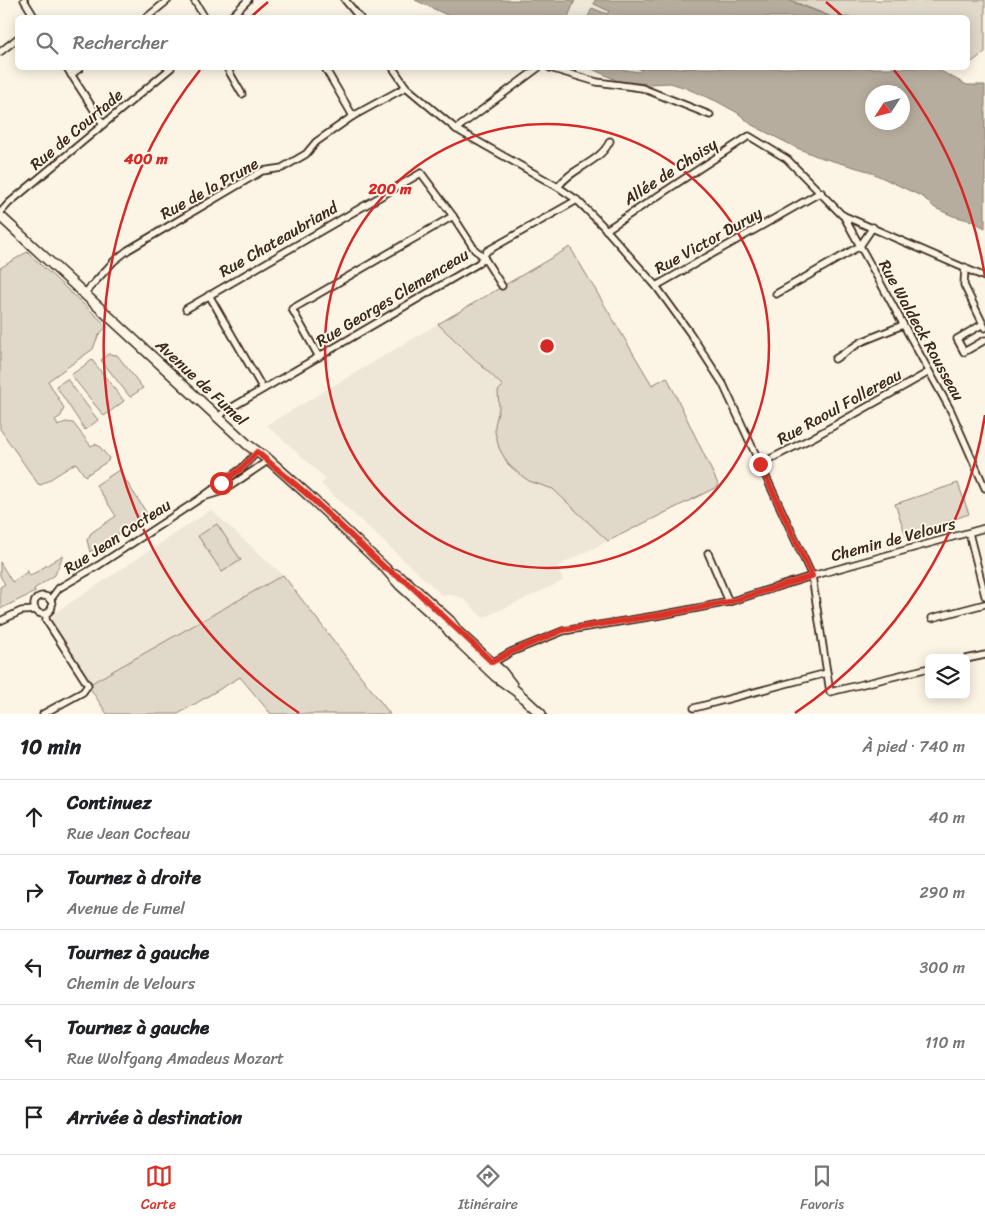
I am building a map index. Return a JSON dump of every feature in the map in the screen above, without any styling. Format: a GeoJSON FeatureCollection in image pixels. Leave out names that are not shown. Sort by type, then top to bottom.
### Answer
{"type":"FeatureCollection","features":[{"type":"Feature","properties":{"kind":"main road","name":"Avenue de Fumel"},"geometry":{"type":"LineString","coordinates":[[0,214],[218,418],[269,460],[385,568],[453,636],[489,665],[495,676],[516,691],[541,714]]}},
{"type":"Feature","properties":{"kind":"street"},"geometry":{"type":"LineString","coordinates":[[24,0],[33,15]]}},
{"type":"Feature","properties":{"kind":"street"},"geometry":{"type":"LineString","coordinates":[[150,15],[168,0]]}},
{"type":"Feature","properties":{"kind":"street"},"geometry":{"type":"LineString","coordinates":[[194,0],[202,15]]}},
{"type":"Feature","properties":{"kind":"street"},"geometry":{"type":"LineString","coordinates":[[233,15],[248,0]]}},
{"type":"Feature","properties":{"kind":"street"},"geometry":{"type":"LineString","coordinates":[[345,0],[358,15]]}},
{"type":"Feature","properties":{"kind":"street"},"geometry":{"type":"LineString","coordinates":[[0,52],[15,40]]}},
{"type":"Feature","properties":{"kind":"street"},"geometry":{"type":"LineString","coordinates":[[68,70],[103,124]]}},
{"type":"Feature","properties":{"kind":"street"},"geometry":{"type":"LineString","coordinates":[[71,74],[77,70]]}},
{"type":"Feature","properties":{"kind":"street","name":"Rue de Courtade"},"geometry":{"type":"LineString","coordinates":[[0,214],[9,203],[168,70]]}},
{"type":"Feature","properties":{"kind":"street"},"geometry":{"type":"LineString","coordinates":[[228,70],[242,94]]}},
{"type":"Feature","properties":{"kind":"street"},"geometry":{"type":"LineString","coordinates":[[326,70],[353,116]]}},
{"type":"Feature","properties":{"kind":"street","name":"Rue Victor Duruy"},"geometry":{"type":"LineString","coordinates":[[394,70],[406,87],[456,129],[558,187],[577,200],[656,286],[821,192]]}},
{"type":"Feature","properties":{"kind":"street"},"geometry":{"type":"LineString","coordinates":[[456,129],[535,70]]}},
{"type":"Feature","properties":{"kind":"street"},"geometry":{"type":"LineString","coordinates":[[557,70],[597,82],[642,88],[710,116]]}},
{"type":"Feature","properties":{"kind":"street","name":"Rue de la Prune"},"geometry":{"type":"LineString","coordinates":[[84,294],[114,261],[128,250],[262,171],[282,168],[306,154],[316,142],[353,116],[406,87]]}},
{"type":"Feature","properties":{"kind":"street","name":"Allée de Choisy"},"geometry":{"type":"LineString","coordinates":[[606,230],[749,136],[787,159],[821,192]]}},
{"type":"Feature","properties":{"kind":"street"},"geometry":{"type":"LineString","coordinates":[[558,187],[564,178],[605,151],[610,141]]}},
{"type":"Feature","properties":{"kind":"street","name":"Rue Chateaubriand"},"geometry":{"type":"LineString","coordinates":[[186,309],[421,173],[454,216],[475,250],[483,256],[502,286]]}},
{"type":"Feature","properties":{"kind":"street"},"geometry":{"type":"LineString","coordinates":[[821,192],[842,214],[985,277]]}},
{"type":"Feature","properties":{"kind":"street","name":"Rue Georges Clemenceau"},"geometry":{"type":"LineString","coordinates":[[218,418],[224,412],[479,263],[487,251],[577,200]]}},
{"type":"Feature","properties":{"kind":"street","name":"Rue Waldeck Rousseau"},"geometry":{"type":"LineString","coordinates":[[842,214],[951,411],[985,488]]}},
{"type":"Feature","properties":{"kind":"street"},"geometry":{"type":"LineString","coordinates":[[319,357],[292,309],[454,216]]}},
{"type":"Feature","properties":{"kind":"street"},"geometry":{"type":"LineString","coordinates":[[776,294],[860,246],[873,227]]}},
{"type":"Feature","properties":{"kind":"street"},"geometry":{"type":"LineString","coordinates":[[965,267],[964,285],[984,326],[957,339],[964,352],[985,340]]}},
{"type":"Feature","properties":{"kind":"street"},"geometry":{"type":"LineString","coordinates":[[656,286],[690,333],[723,384],[812,576],[830,692],[925,669]]}},
{"type":"Feature","properties":{"kind":"street","name":"Rue Chateaubriand"},"geometry":{"type":"LineString","coordinates":[[210,295],[263,389]]}},
{"type":"Feature","properties":{"kind":"street"},"geometry":{"type":"LineString","coordinates":[[835,359],[861,342],[903,325]]}},
{"type":"Feature","properties":{"kind":"street","name":"Rue Raoul Follereau"},"geometry":{"type":"LineString","coordinates":[[760,464],[812,438],[930,372]]}},
{"type":"Feature","properties":{"kind":"street","name":"Rue Jean Cocteau"},"geometry":{"type":"LineString","coordinates":[[50,600],[59,588],[99,565],[201,498],[241,469],[257,452]]}},
{"type":"Feature","properties":{"kind":"street","name":"Rue Jean Cocteau"},"geometry":{"type":"LineString","coordinates":[[201,498],[223,491],[269,460]]}},
{"type":"Feature","properties":{"kind":"street","name":"Chemin de Velours"},"geometry":{"type":"LineString","coordinates":[[489,665],[511,652],[563,630],[661,615],[729,602],[812,576],[985,528]]}},
{"type":"Feature","properties":{"kind":"street"},"geometry":{"type":"LineString","coordinates":[[969,533],[985,596]]}},
{"type":"Feature","properties":{"kind":"street"},"geometry":{"type":"LineString","coordinates":[[708,553],[729,602]]}},
{"type":"Feature","properties":{"kind":"street"},"geometry":{"type":"LineString","coordinates":[[43,714],[83,692],[88,686],[46,620],[46,614],[52,608],[50,600],[45,597],[39,598],[35,604],[36,610],[40,614],[46,614]]}},
{"type":"Feature","properties":{"kind":"street"},"geometry":{"type":"LineString","coordinates":[[932,618],[985,604]]}},
{"type":"Feature","properties":{"kind":"street"},"geometry":{"type":"LineString","coordinates":[[0,621],[21,611],[36,610]]}},
{"type":"Feature","properties":{"kind":"street"},"geometry":{"type":"LineString","coordinates":[[970,659],[985,655]]}},
{"type":"Feature","properties":{"kind":"street"},"geometry":{"type":"LineString","coordinates":[[694,708],[827,673]]}},
{"type":"Feature","properties":{"kind":"shaded area"},"geometry":{"type":"Polygon","coordinates":[[[415,0],[575,0],[569,15],[447,15],[415,0]]]}},
{"type":"Feature","properties":{"kind":"shaded area"},"geometry":{"type":"Polygon","coordinates":[[[575,0],[595,0],[594,4],[609,10],[608,14],[592,8],[589,15],[569,15],[575,0]]]}},
{"type":"Feature","properties":{"kind":"shaded area"},"geometry":{"type":"Polygon","coordinates":[[[595,0],[788,0],[826,15],[589,15],[592,8],[607,14],[609,11],[594,4],[595,0]]]}},
{"type":"Feature","properties":{"kind":"shaded area"},"geometry":{"type":"Polygon","coordinates":[[[790,0],[985,0],[985,52],[970,63],[970,15],[827,15],[790,0]]]}},
{"type":"Feature","properties":{"kind":"shaded area"},"geometry":{"type":"Polygon","coordinates":[[[594,70],[639,72],[642,70],[939,70],[967,85],[985,85],[985,228],[972,221],[953,216],[935,208],[923,197],[868,171],[819,157],[797,148],[752,125],[738,113],[716,101],[670,83],[648,84],[618,81],[594,70]]]}},
{"type":"Feature","properties":{"kind":"shaded area"},"geometry":{"type":"Polygon","coordinates":[[[570,247],[652,385],[667,377],[719,486],[608,541],[553,489],[529,481],[508,464],[499,448],[495,432],[499,408],[498,391],[503,386],[438,324],[570,247]]]}},
{"type":"Feature","properties":{"kind":"shaded area"},"geometry":{"type":"Polygon","coordinates":[[[27,252],[107,326],[98,336],[93,349],[48,381],[64,408],[61,416],[55,420],[58,426],[65,422],[73,423],[91,446],[95,444],[99,446],[109,458],[108,461],[85,476],[76,463],[41,485],[38,484],[0,429],[0,268],[27,252]]]}},
{"type":"Feature","properties":{"kind":"shaded area"},"geometry":{"type":"Polygon","coordinates":[[[438,324],[503,386],[498,391],[499,408],[495,432],[529,481],[553,489],[608,541],[558,566],[563,581],[483,618],[463,598],[453,595],[442,595],[321,484],[326,479],[267,425],[438,324]]]}},
{"type":"Feature","properties":{"kind":"shaded area"},"geometry":{"type":"Polygon","coordinates":[[[108,354],[117,355],[143,388],[130,397],[101,360],[108,354]]]}},
{"type":"Feature","properties":{"kind":"shaded area"},"geometry":{"type":"Polygon","coordinates":[[[92,360],[124,401],[104,416],[71,375],[92,360]]]}},
{"type":"Feature","properties":{"kind":"shaded area"},"geometry":{"type":"Polygon","coordinates":[[[67,379],[98,420],[85,430],[56,386],[67,379]]]}},
{"type":"Feature","properties":{"kind":"shaded area"},"geometry":{"type":"Polygon","coordinates":[[[119,470],[148,515],[90,552],[87,540],[91,533],[116,516],[96,485],[119,470]]]}},
{"type":"Feature","properties":{"kind":"shaded area"},"geometry":{"type":"Polygon","coordinates":[[[958,483],[969,514],[906,536],[895,504],[958,483]]]}},
{"type":"Feature","properties":{"kind":"shaded area"},"geometry":{"type":"Polygon","coordinates":[[[211,510],[283,575],[91,683],[52,623],[55,613],[211,510]]]}},
{"type":"Feature","properties":{"kind":"shaded area"},"geometry":{"type":"Polygon","coordinates":[[[217,524],[241,560],[222,572],[198,536],[217,524]]]}},
{"type":"Feature","properties":{"kind":"shaded area"},"geometry":{"type":"Polygon","coordinates":[[[63,555],[55,575],[34,589],[35,592],[0,609],[0,587],[5,584],[0,576],[0,562],[12,582],[26,573],[27,570],[30,576],[63,555]]]}},
{"type":"Feature","properties":{"kind":"shaded area"},"geometry":{"type":"Polygon","coordinates":[[[283,575],[390,714],[271,714],[240,677],[178,714],[107,714],[88,685],[283,575]]]}},
{"type":"Feature","properties":{"kind":"route"},"geometry":{"type":"LineString","coordinates":[[221,483],[241,469],[257,452],[269,460],[308,495],[385,568],[407,582],[492,662],[563,630],[661,615],[729,602],[812,576],[760,464]]}}]}
